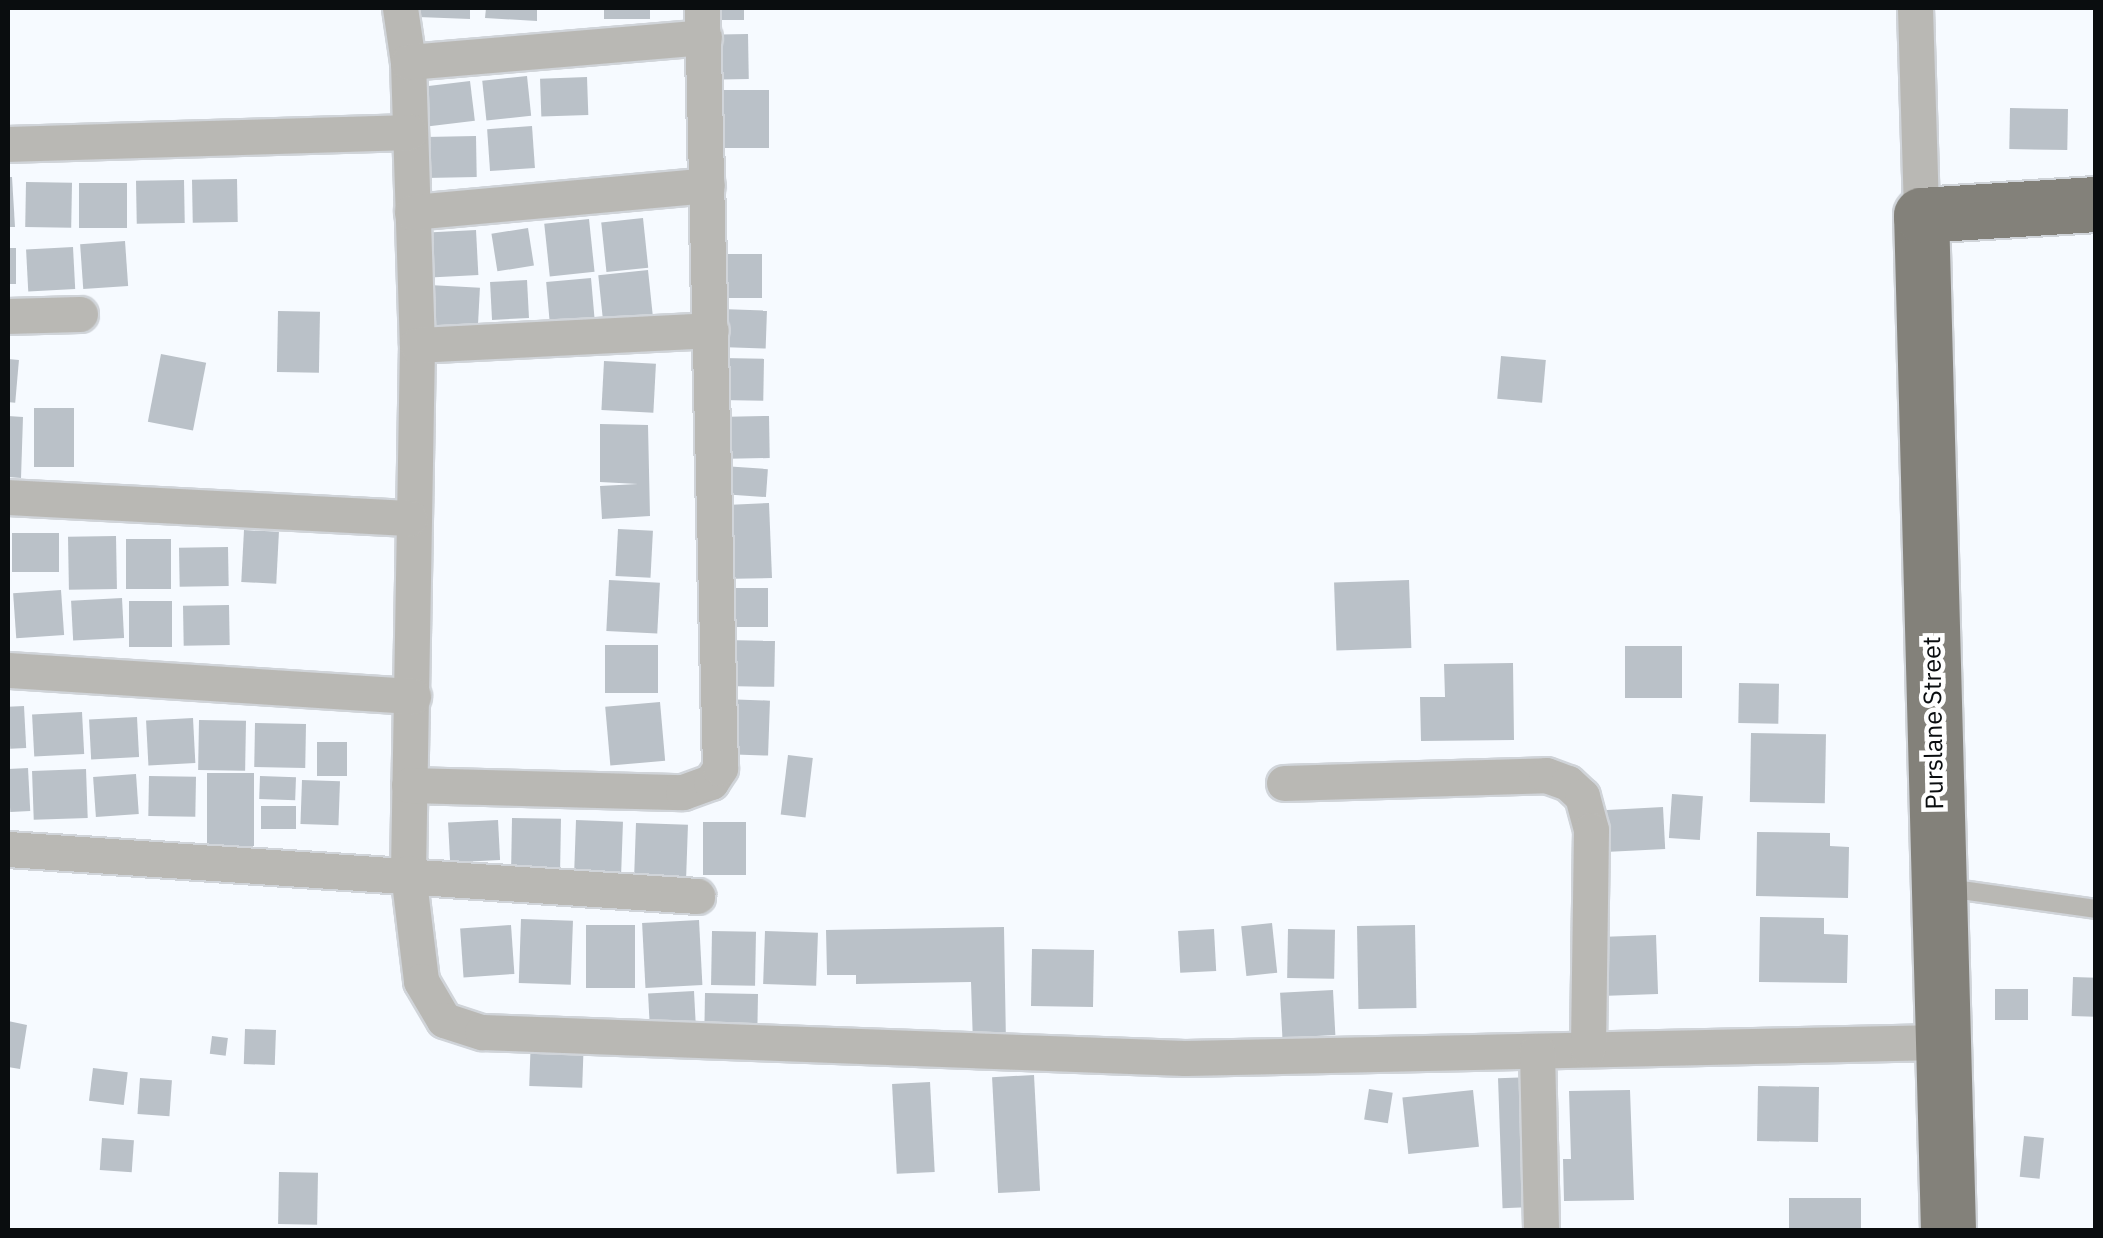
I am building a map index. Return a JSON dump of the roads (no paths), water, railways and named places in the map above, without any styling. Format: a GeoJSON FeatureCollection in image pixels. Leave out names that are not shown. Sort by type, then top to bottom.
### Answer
{"type":"FeatureCollection","features":[{"type":"Feature","properties":{"kind":"main road"},"geometry":{"type":"LineString","coordinates":[[1922,215],[2096,204]]}},
{"type":"Feature","properties":{"kind":"main road","name":"Purslane Street"},"geometry":{"type":"LineString","coordinates":[[1922,215],[1936,887],[1948,1230]]}},
{"type":"Feature","properties":{"kind":"street"},"geometry":{"type":"LineString","coordinates":[[400,8],[408,62],[417,345],[410,518],[414,696],[408,873],[427,1002],[444,1020],[482,1032],[1185,1058],[1940,1042]]}},
{"type":"Feature","properties":{"kind":"street"},"geometry":{"type":"LineString","coordinates":[[1914,8],[1922,215]]}},
{"type":"Feature","properties":{"kind":"street"},"geometry":{"type":"LineString","coordinates":[[408,62],[703,22],[720,768],[711,782],[683,792],[409,785]]}},
{"type":"Feature","properties":{"kind":"street"},"geometry":{"type":"LineString","coordinates":[[8,144],[410,132]]}},
{"type":"Feature","properties":{"kind":"street"},"geometry":{"type":"LineString","coordinates":[[412,212],[706,185]]}},
{"type":"Feature","properties":{"kind":"street"},"geometry":{"type":"LineString","coordinates":[[8,316],[80,314]]}},
{"type":"Feature","properties":{"kind":"street"},"geometry":{"type":"LineString","coordinates":[[417,345],[711,330]]}},
{"type":"Feature","properties":{"kind":"street"},"geometry":{"type":"LineString","coordinates":[[8,497],[410,518]]}},
{"type":"Feature","properties":{"kind":"street"},"geometry":{"type":"LineString","coordinates":[[8,670],[414,696]]}},
{"type":"Feature","properties":{"kind":"street"},"geometry":{"type":"LineString","coordinates":[[1284,783],[1546,775],[1568,783],[1582,796],[1591,830],[1588,1049]]}},
{"type":"Feature","properties":{"kind":"street"},"geometry":{"type":"LineString","coordinates":[[8,849],[408,873],[698,896]]}},
{"type":"Feature","properties":{"kind":"street"},"geometry":{"type":"LineString","coordinates":[[1537,1050],[1542,1230]]}},
{"type":"Feature","properties":{"kind":"lane"},"geometry":{"type":"LineString","coordinates":[[1936,887],[2096,910]]}}]}
